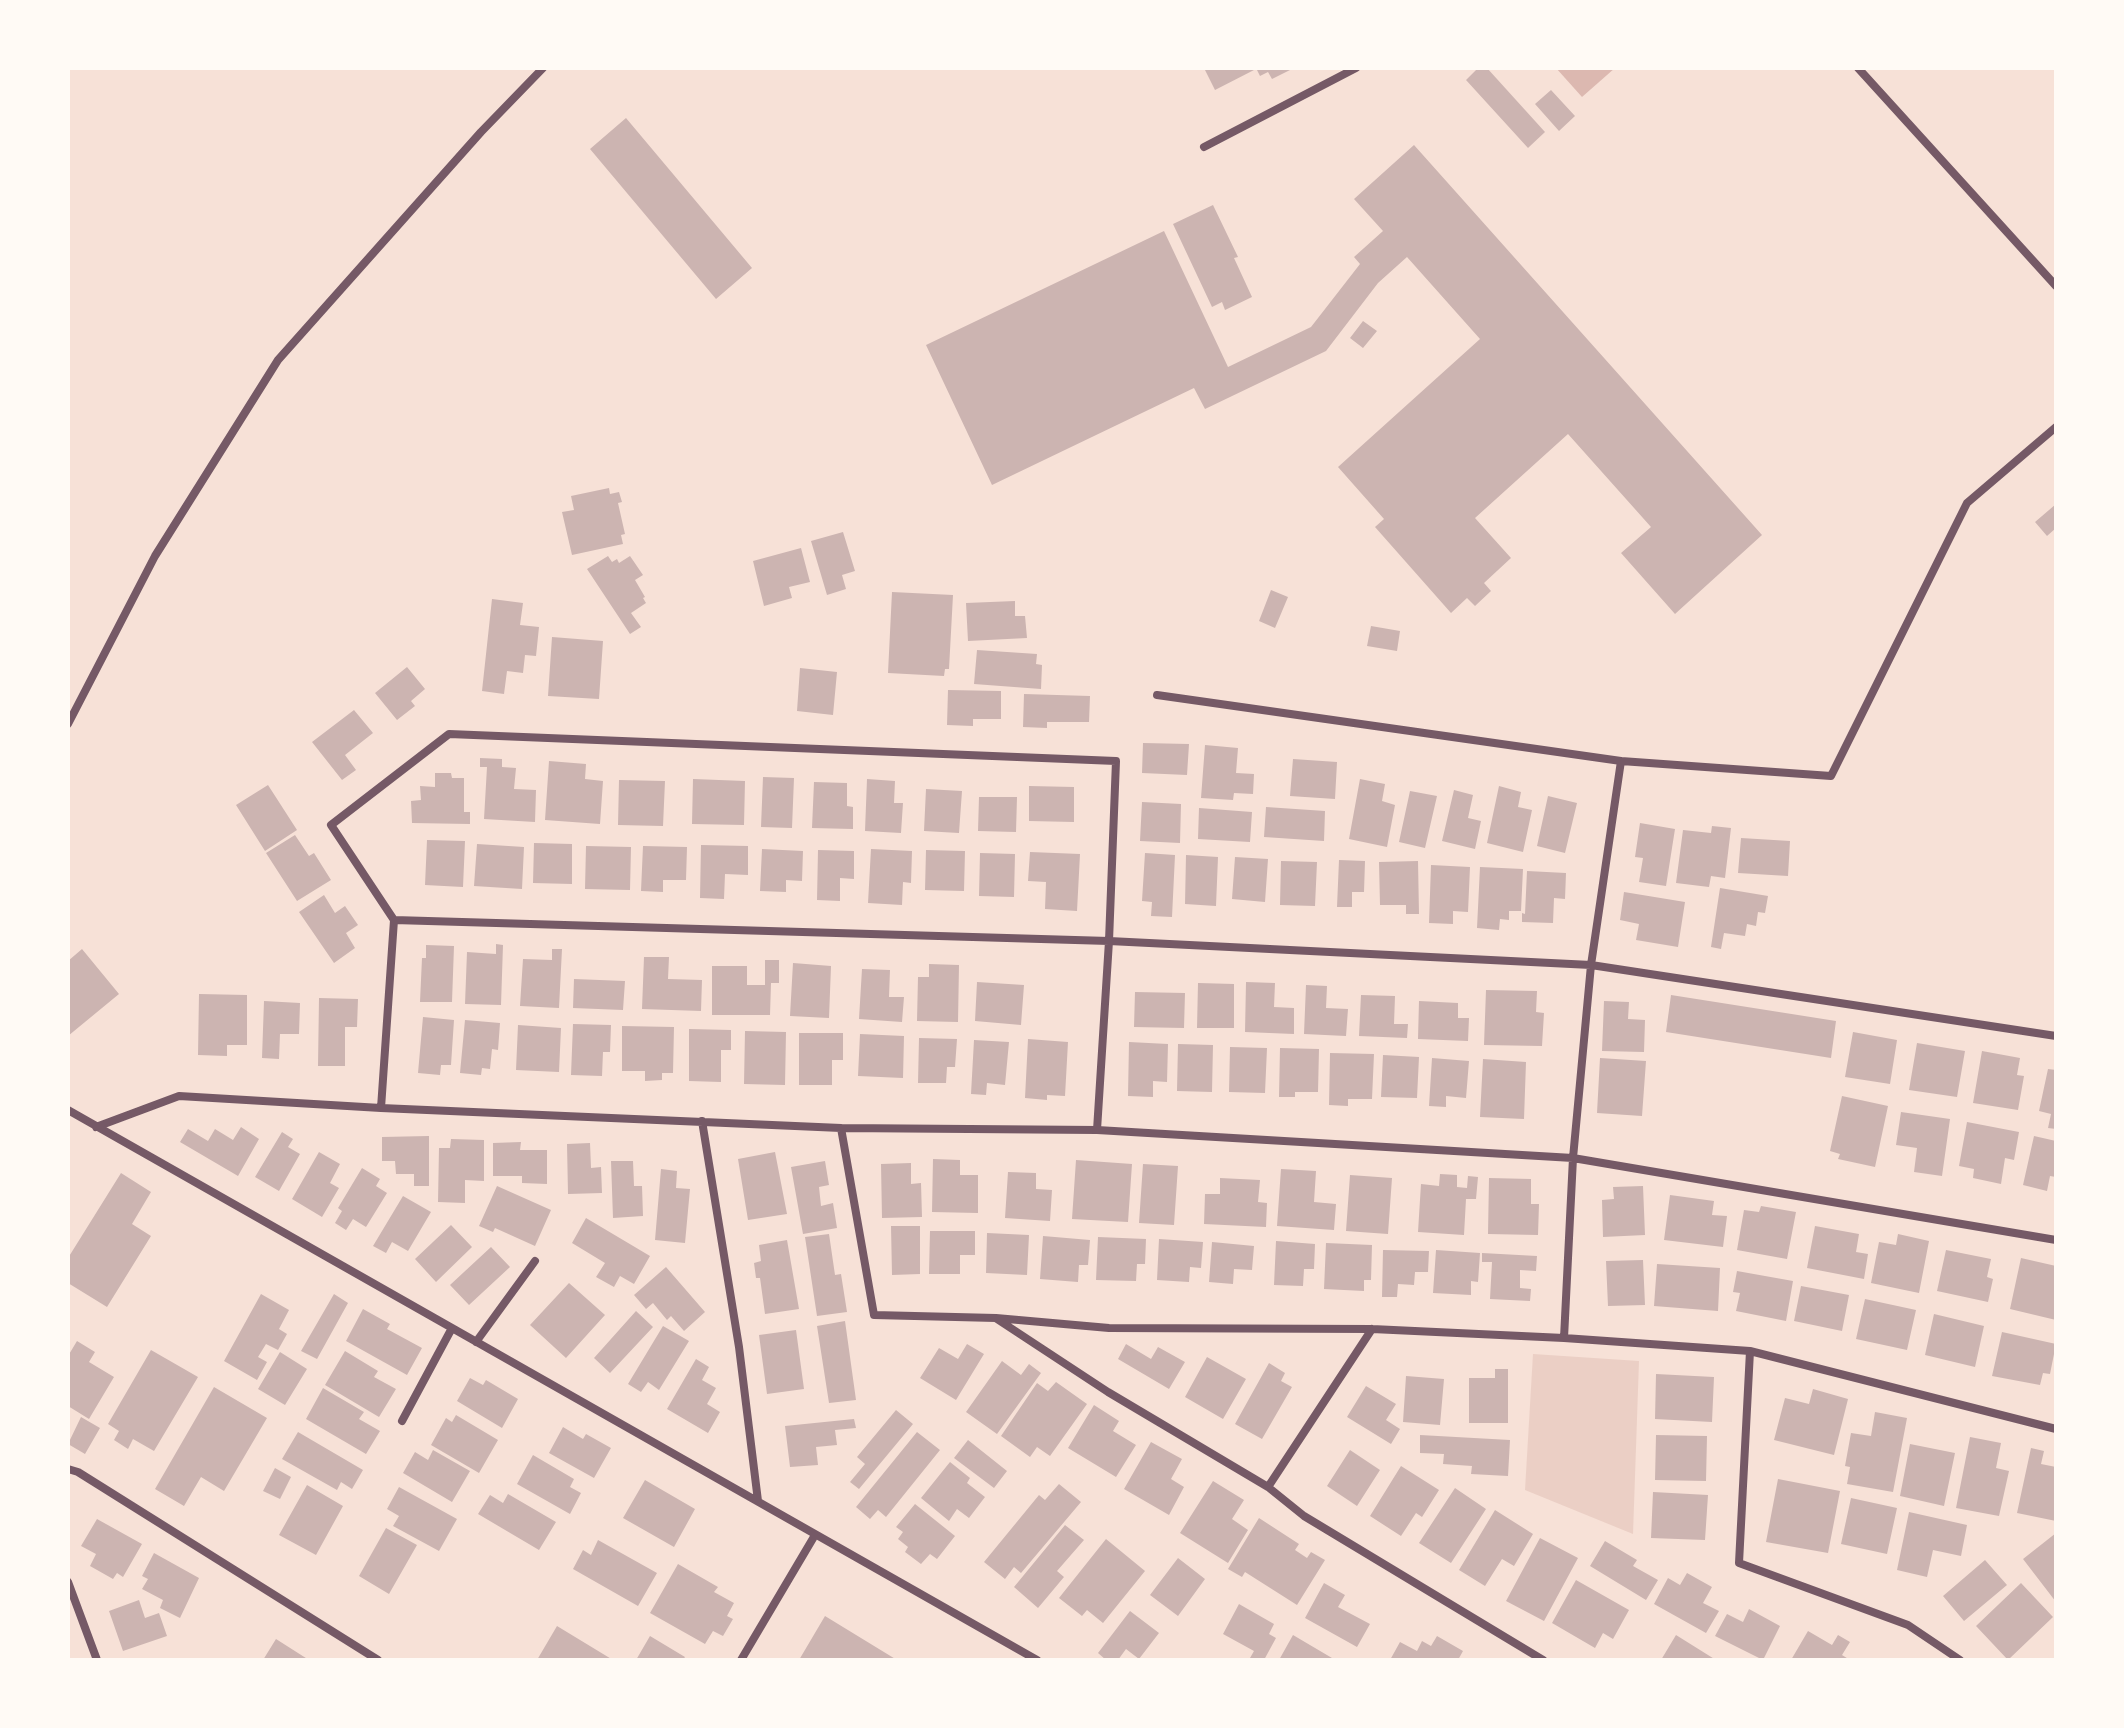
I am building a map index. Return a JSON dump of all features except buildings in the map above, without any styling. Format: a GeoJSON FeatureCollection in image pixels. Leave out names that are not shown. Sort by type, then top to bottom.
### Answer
{"type":"FeatureCollection","features":[{"type":"Feature","properties":{"kind":"street"},"geometry":{"type":"LineString","coordinates":[[68,724],[155,556],[278,360],[481,132],[543,68]]}},
{"type":"Feature","properties":{"kind":"street"},"geometry":{"type":"LineString","coordinates":[[1204,147],[1356,68]]}},
{"type":"Feature","properties":{"kind":"street"},"geometry":{"type":"LineString","coordinates":[[1858,68],[2056,286]]}},
{"type":"Feature","properties":{"kind":"street"},"geometry":{"type":"LineString","coordinates":[[1157,695],[1621,761],[1831,776],[1967,503],[2056,427]]}},
{"type":"Feature","properties":{"kind":"street"},"geometry":{"type":"LineString","coordinates":[[381,1108],[394,920],[331,825],[449,734],[1116,761],[1097,1130]]}},
{"type":"Feature","properties":{"kind":"street"},"geometry":{"type":"LineString","coordinates":[[1564,1338],[1573,1158],[1591,965],[1621,761]]}},
{"type":"Feature","properties":{"kind":"street"},"geometry":{"type":"LineString","coordinates":[[394,920],[1109,941],[1591,965],[2056,1036]]}},
{"type":"Feature","properties":{"kind":"street"},"geometry":{"type":"LineString","coordinates":[[96,1127],[179,1096],[841,1128],[1097,1130],[1573,1158],[2056,1240]]}},
{"type":"Feature","properties":{"kind":"street"},"geometry":{"type":"LineString","coordinates":[[68,1110],[1037,1660]]}},
{"type":"Feature","properties":{"kind":"street"},"geometry":{"type":"LineString","coordinates":[[702,1121],[739,1347],[758,1501]]}},
{"type":"Feature","properties":{"kind":"street"},"geometry":{"type":"LineString","coordinates":[[841,1128],[874,1315],[996,1318],[1109,1328],[1372,1329],[1750,1351],[2056,1429]]}},
{"type":"Feature","properties":{"kind":"street"},"geometry":{"type":"LineString","coordinates":[[476,1342],[535,1261]]}},
{"type":"Feature","properties":{"kind":"street"},"geometry":{"type":"LineString","coordinates":[[996,1318],[1108,1392],[1268,1487],[1304,1516],[1543,1660]]}},
{"type":"Feature","properties":{"kind":"street"},"geometry":{"type":"LineString","coordinates":[[402,1421],[452,1328]]}},
{"type":"Feature","properties":{"kind":"street"},"geometry":{"type":"LineString","coordinates":[[1268,1487],[1372,1329]]}},
{"type":"Feature","properties":{"kind":"street"},"geometry":{"type":"LineString","coordinates":[[1750,1351],[1739,1563],[1908,1625],[1960,1660]]}},
{"type":"Feature","properties":{"kind":"street"},"geometry":{"type":"LineString","coordinates":[[68,1469],[78,1472],[378,1660]]}},
{"type":"Feature","properties":{"kind":"street"},"geometry":{"type":"LineString","coordinates":[[741,1660],[815,1535]]}},
{"type":"Feature","properties":{"kind":"street"},"geometry":{"type":"LineString","coordinates":[[68,1582],[97,1660]]}},
{"type":"Feature","properties":{"kind":"shaded area"},"geometry":{"type":"Polygon","coordinates":[[[1556,68],[1615,68],[1582,97],[1556,68]]]}},
{"type":"Feature","properties":{"kind":"shaded area"},"geometry":{"type":"Polygon","coordinates":[[[1533,1354],[1639,1361],[1633,1534],[1525,1490],[1533,1354]]]}}]}
